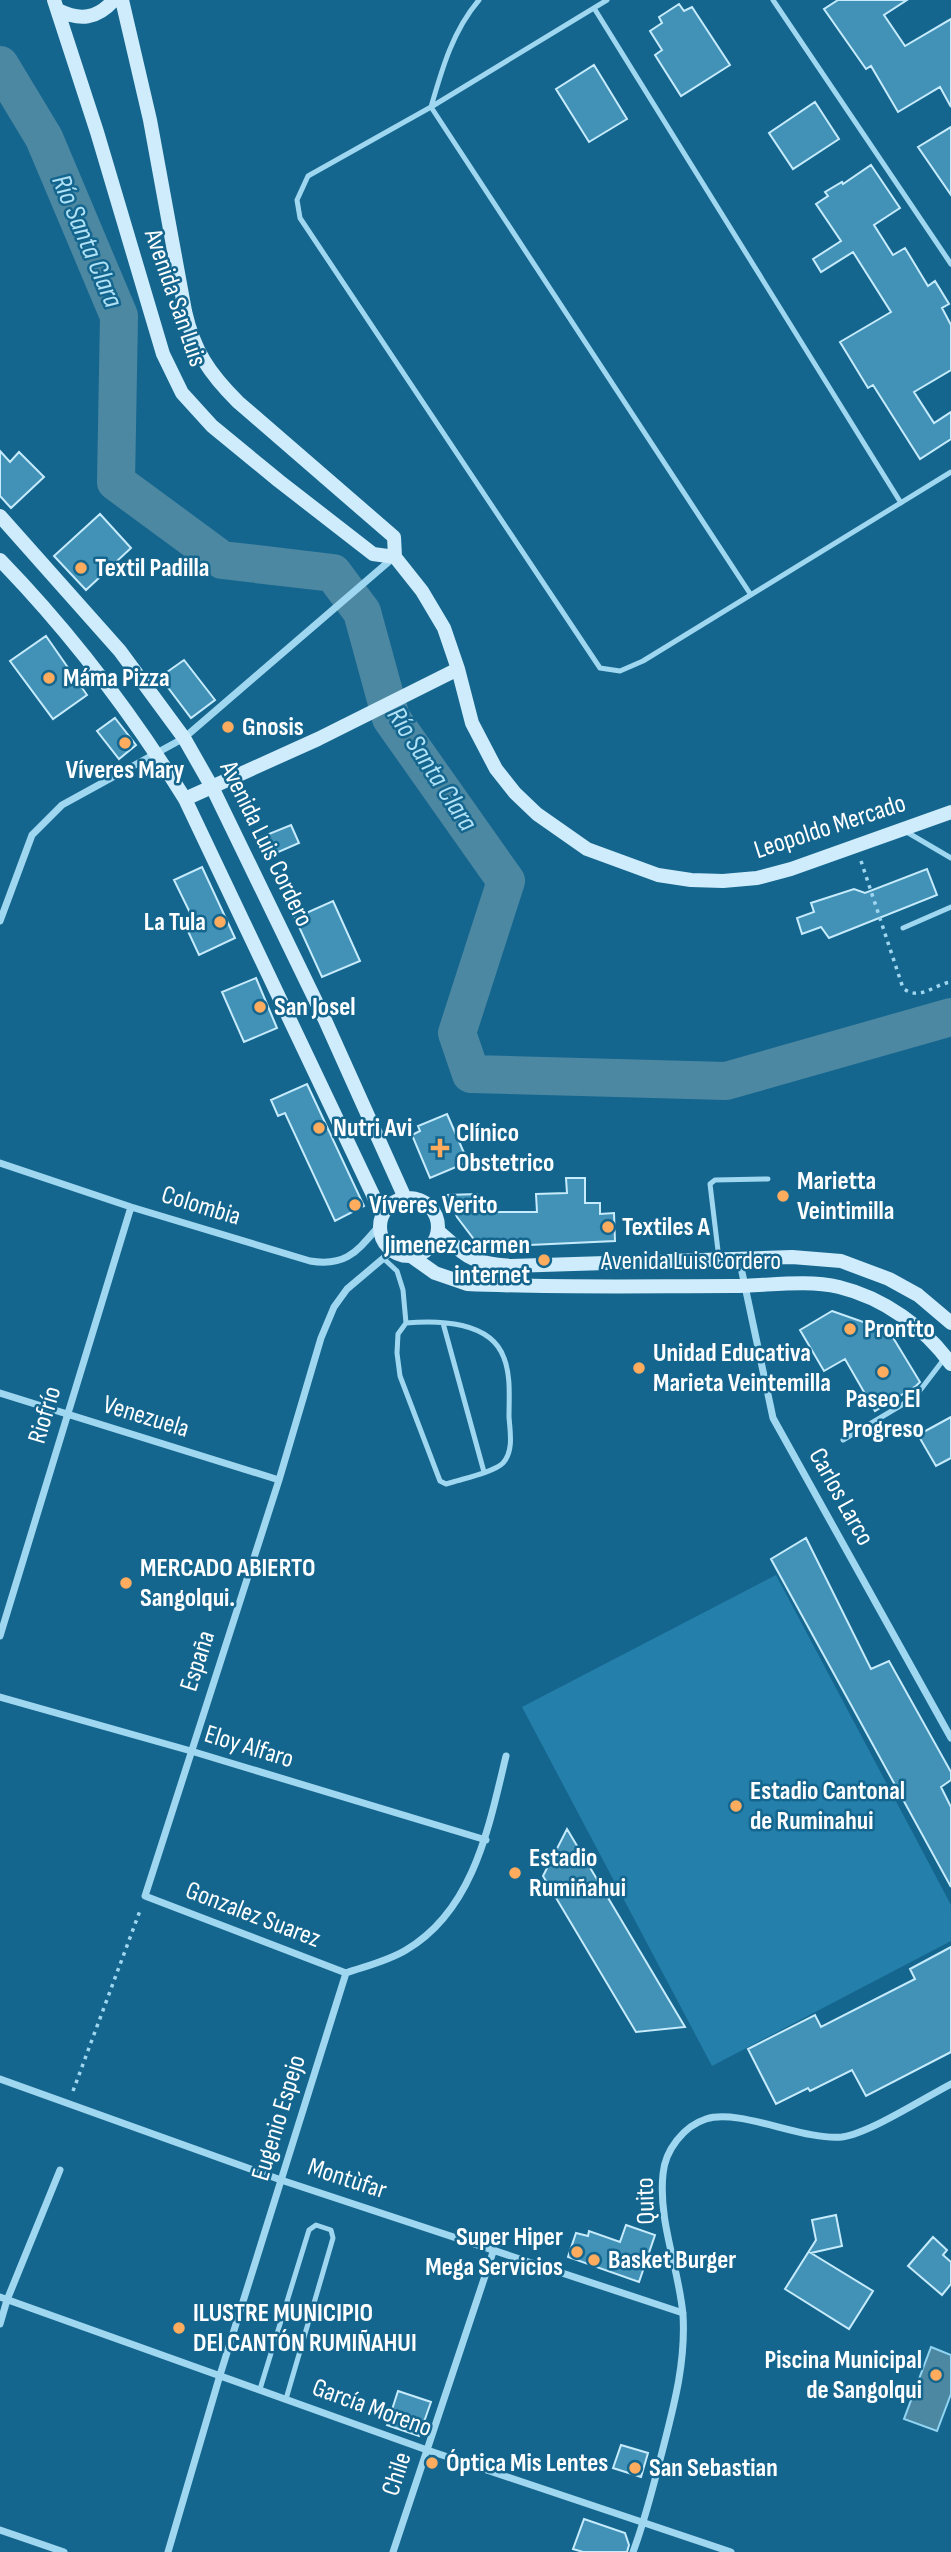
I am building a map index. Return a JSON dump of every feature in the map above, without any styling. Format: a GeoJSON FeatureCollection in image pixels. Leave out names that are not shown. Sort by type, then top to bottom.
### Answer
{"type":"FeatureCollection","features":[{"type":"Feature","properties":{"kind":"main road"},"geometry":{"type":"LineString","coordinates":[[56,5],[72,17],[88,18],[102,12],[114,0]]}},
{"type":"Feature","properties":{"kind":"main road","name":"Avenida San Luis"},"geometry":{"type":"LineString","coordinates":[[122,0],[150,120],[185,311],[199,355],[215,380],[238,402],[394,537],[394,557],[422,591],[439,619],[458,669]]}},
{"type":"Feature","properties":{"kind":"main road","name":"Avenida San Luis"},"geometry":{"type":"LineString","coordinates":[[56,5],[163,354],[182,393],[212,426],[373,554],[394,557]]}},
{"type":"Feature","properties":{"kind":"main road","name":"Avenida Luis Cordero"},"geometry":{"type":"LineString","coordinates":[[0,516],[120,651],[184,738],[213,789],[325,1020],[405,1198]]}},
{"type":"Feature","properties":{"kind":"main road","name":"Avenida Luis Cordero"},"geometry":{"type":"LineString","coordinates":[[0,560],[94,668],[158,755],[186,799],[381,1220]]}},
{"type":"Feature","properties":{"kind":"main road"},"geometry":{"type":"LineString","coordinates":[[186,799],[318,739],[458,669]]}},
{"type":"Feature","properties":{"kind":"main road","name":"Leopoldo Mercado"},"geometry":{"type":"LineString","coordinates":[[458,669],[472,723],[496,769],[515,793],[537,814],[587,849],[646,871],[691,880],[757,878],[791,869],[951,812]]}},
{"type":"Feature","properties":{"kind":"main road"},"geometry":{"type":"LineString","coordinates":[[405,1198],[414,1198],[430,1206],[438,1222],[438,1231],[432,1245],[419,1255],[387,1254],[382,1239],[381,1220],[396,1201],[405,1198]]}},
{"type":"Feature","properties":{"kind":"main road","name":"Avenida Luis Cordero"},"geometry":{"type":"LineString","coordinates":[[438,1231],[475,1261],[511,1266],[792,1257],[841,1261],[889,1279],[918,1296],[951,1323]]}},
{"type":"Feature","properties":{"kind":"main road","name":"Avenida Luis Cordero"},"geometry":{"type":"LineString","coordinates":[[411,1256],[435,1273],[467,1284],[819,1284],[855,1292],[901,1314],[940,1348],[948,1360]]}},
{"type":"Feature","properties":{"kind":"street"},"geometry":{"type":"LineString","coordinates":[[0,921],[32,835],[62,806],[158,755],[184,738],[394,557]]}},
{"type":"Feature","properties":{"kind":"street","name":"Colombia"},"geometry":{"type":"LineString","coordinates":[[0,1163],[131,1207],[326,1264],[339,1262],[352,1255],[381,1220]]}},
{"type":"Feature","properties":{"kind":"street","name":"Riofrío"},"geometry":{"type":"LineString","coordinates":[[0,1636],[131,1207]]}},
{"type":"Feature","properties":{"kind":"street","name":"España"},"geometry":{"type":"LineString","coordinates":[[145,1896],[279,1480],[321,1338],[334,1307],[347,1289],[387,1254]]}},
{"type":"Feature","properties":{"kind":"street","name":"Carlos Larco"},"geometry":{"type":"LineString","coordinates":[[739,1258],[773,1418],[951,1738]]}},
{"type":"Feature","properties":{"kind":"street","name":"Venezuela"},"geometry":{"type":"LineString","coordinates":[[0,1393],[279,1480]]}},
{"type":"Feature","properties":{"kind":"street","name":"Eloy Alfaro"},"geometry":{"type":"LineString","coordinates":[[0,1697],[191,1751],[486,1840]]}},
{"type":"Feature","properties":{"kind":"street"},"geometry":{"type":"LineString","coordinates":[[346,1973],[406,1950],[432,1930],[457,1902],[486,1840],[506,1756]]}},
{"type":"Feature","properties":{"kind":"street","name":"Gonzalez Suarez"},"geometry":{"type":"LineString","coordinates":[[145,1896],[346,1973]]}},
{"type":"Feature","properties":{"kind":"street","name":"Eugenio Espejo"},"geometry":{"type":"LineString","coordinates":[[167,2552],[346,1973]]}},
{"type":"Feature","properties":{"kind":"street","name":"Montùfar"},"geometry":{"type":"LineString","coordinates":[[0,2079],[281,2180],[683,2313]]}},
{"type":"Feature","properties":{"kind":"street","name":"Quito"},"geometry":{"type":"LineString","coordinates":[[633,2552],[644,2524],[680,2385],[684,2349],[683,2313],[663,2211],[663,2172],[671,2148],[687,2129],[708,2118],[725,2118],[818,2136],[840,2137],[857,2134],[951,2084]]}},
{"type":"Feature","properties":{"kind":"street"},"geometry":{"type":"LineString","coordinates":[[0,2324],[4,2299],[60,2170]]}},
{"type":"Feature","properties":{"kind":"street","name":"Chile"},"geometry":{"type":"LineString","coordinates":[[393,2552],[494,2249]]}},
{"type":"Feature","properties":{"kind":"street","name":"García Moreno"},"geometry":{"type":"LineString","coordinates":[[4,2299],[427,2450],[732,2552]]}},
{"type":"Feature","properties":{"kind":"street"},"geometry":{"type":"LineString","coordinates":[[0,2530],[64,2552]]}},
{"type":"Feature","properties":{"kind":"lane"},"geometry":{"type":"LineString","coordinates":[[479,0],[471,9],[446,56],[431,107],[751,594]]}},
{"type":"Feature","properties":{"kind":"lane"},"geometry":{"type":"LineString","coordinates":[[607,0],[431,107],[308,176],[297,200],[300,218],[600,668],[620,671],[643,661],[951,472]]}},
{"type":"Feature","properties":{"kind":"lane"},"geometry":{"type":"LineString","coordinates":[[773,0],[951,264]]}},
{"type":"Feature","properties":{"kind":"lane"},"geometry":{"type":"LineString","coordinates":[[594,8],[901,503]]}},
{"type":"Feature","properties":{"kind":"lane"},"geometry":{"type":"LineString","coordinates":[[902,829],[951,858]]}},
{"type":"Feature","properties":{"kind":"lane"},"geometry":{"type":"LineString","coordinates":[[903,928],[951,907]]}},
{"type":"Feature","properties":{"kind":"lane"},"geometry":{"type":"LineString","coordinates":[[719,1259],[710,1184],[715,1180],[768,1179]]}},
{"type":"Feature","properties":{"kind":"lane"},"geometry":{"type":"LineString","coordinates":[[387,1254],[402,1281],[406,1323],[398,1334],[400,1376],[440,1481],[446,1484],[498,1467],[510,1452],[509,1380],[504,1357],[494,1340],[476,1329],[432,1320],[406,1323]]}},
{"type":"Feature","properties":{"kind":"lane"},"geometry":{"type":"LineString","coordinates":[[443,1323],[484,1472]]}},
{"type":"Feature","properties":{"kind":"lane"},"geometry":{"type":"LineString","coordinates":[[843,1440],[915,1397],[948,1360]]}},
{"type":"Feature","properties":{"kind":"lane"},"geometry":{"type":"LineString","coordinates":[[260,2389],[309,2230],[316,2225],[323,2226],[331,2230],[333,2238],[286,2399]]}},
{"type":"Feature","properties":{"kind":"path"},"geometry":{"type":"LineString","coordinates":[[69,2103],[145,1896]]}},
{"type":"Feature","properties":{"kind":"shaded area","name":"Estadio Cantonal de Ruminahui"},"geometry":{"type":"Polygon","coordinates":[[[776,1575],[951,1905],[951,1941],[712,2066],[522,1707],[776,1575]]]}},
{"type":"Feature","properties":{"kind":"shaded area","name":"Piscina Municipal de Sangolqui"},"geometry":{"type":"Polygon","coordinates":[[[931,2347],[951,2355],[951,2394],[937,2431],[904,2419],[931,2347]]]}},
{"type":"Feature","properties":{"kind":"building"},"geometry":{"type":"Polygon","coordinates":[[[838,0],[907,0],[884,15],[905,46],[951,19],[951,107],[940,87],[898,112],[871,66],[866,69],[824,9],[838,0]]]}},
{"type":"Feature","properties":{"kind":"building"},"geometry":{"type":"Polygon","coordinates":[[[679,4],[684,11],[692,7],[730,65],[681,96],[655,55],[662,50],[650,31],[662,23],[659,17],[679,4]]]}},
{"type":"Feature","properties":{"kind":"building"},"geometry":{"type":"Polygon","coordinates":[[[594,65],[627,119],[589,142],[556,89],[594,65]]]}},
{"type":"Feature","properties":{"kind":"building"},"geometry":{"type":"Polygon","coordinates":[[[815,102],[839,139],[793,169],[769,133],[815,102]]]}},
{"type":"Feature","properties":{"kind":"building"},"geometry":{"type":"Polygon","coordinates":[[[951,127],[951,195],[918,147],[951,127]]]}},
{"type":"Feature","properties":{"kind":"building"},"geometry":{"type":"Polygon","coordinates":[[[871,165],[900,208],[874,225],[893,255],[905,248],[928,286],[935,281],[949,304],[942,308],[951,325],[951,370],[914,392],[934,423],[951,412],[951,439],[920,459],[873,385],[868,388],[840,342],[891,312],[853,252],[821,272],[813,259],[841,241],[816,204],[828,196],[825,192],[842,182],[843,184],[871,165]]]}},
{"type":"Feature","properties":{"kind":"building"},"geometry":{"type":"Polygon","coordinates":[[[0,451],[10,462],[19,452],[44,477],[11,508],[0,496],[0,451]]]}},
{"type":"Feature","properties":{"kind":"building"},"geometry":{"type":"Polygon","coordinates":[[[100,514],[131,548],[86,590],[54,556],[100,514]]]}},
{"type":"Feature","properties":{"kind":"building"},"geometry":{"type":"Polygon","coordinates":[[[46,636],[87,695],[53,719],[10,661],[46,636]]]}},
{"type":"Feature","properties":{"kind":"building"},"geometry":{"type":"Polygon","coordinates":[[[184,660],[215,700],[191,718],[160,677],[184,660]]]}},
{"type":"Feature","properties":{"kind":"building"},"geometry":{"type":"Polygon","coordinates":[[[115,718],[136,745],[119,759],[97,731],[115,718]]]}},
{"type":"Feature","properties":{"kind":"building"},"geometry":{"type":"Polygon","coordinates":[[[291,825],[299,843],[267,857],[259,838],[291,825]]]}},
{"type":"Feature","properties":{"kind":"building"},"geometry":{"type":"Polygon","coordinates":[[[202,867],[235,938],[199,955],[187,929],[196,925],[174,880],[202,867]]]}},
{"type":"Feature","properties":{"kind":"building"},"geometry":{"type":"Polygon","coordinates":[[[927,869],[937,895],[829,938],[821,927],[802,934],[797,918],[814,912],[811,903],[854,889],[865,893],[927,869]]]}},
{"type":"Feature","properties":{"kind":"building"},"geometry":{"type":"Polygon","coordinates":[[[333,901],[360,961],[322,977],[295,918],[333,901]]]}},
{"type":"Feature","properties":{"kind":"building"},"geometry":{"type":"Polygon","coordinates":[[[256,978],[277,1028],[244,1042],[222,992],[256,978]]]}},
{"type":"Feature","properties":{"kind":"building"},"geometry":{"type":"Polygon","coordinates":[[[307,1084],[364,1206],[335,1221],[285,1113],[278,1116],[271,1100],[307,1084]]]}},
{"type":"Feature","properties":{"kind":"building","name":"Clínico Obstetrico"},"geometry":{"type":"Polygon","coordinates":[[[447,1114],[468,1162],[430,1178],[412,1135],[420,1131],[418,1126],[447,1114]]]}},
{"type":"Feature","properties":{"kind":"building"},"geometry":{"type":"Polygon","coordinates":[[[566,1178],[585,1178],[585,1203],[600,1203],[600,1214],[614,1213],[615,1241],[506,1246],[476,1242],[457,1217],[448,1195],[477,1194],[477,1207],[484,1208],[482,1212],[537,1212],[536,1194],[567,1193],[566,1178]]]}},
{"type":"Feature","properties":{"kind":"building"},"geometry":{"type":"Polygon","coordinates":[[[832,1311],[889,1331],[920,1382],[875,1411],[845,1359],[824,1371],[800,1330],[832,1311]]]}},
{"type":"Feature","properties":{"kind":"building"},"geometry":{"type":"Polygon","coordinates":[[[951,1417],[951,1458],[936,1466],[918,1435],[951,1417]]]}},
{"type":"Feature","properties":{"kind":"building"},"geometry":{"type":"Polygon","coordinates":[[[806,1538],[871,1669],[889,1661],[951,1772],[951,1780],[941,1787],[951,1807],[951,1887],[771,1559],[806,1538]]]}},
{"type":"Feature","properties":{"kind":"building"},"geometry":{"type":"Polygon","coordinates":[[[567,1829],[685,2027],[636,2032],[543,1876],[567,1829]]]}},
{"type":"Feature","properties":{"kind":"building"},"geometry":{"type":"Polygon","coordinates":[[[951,1947],[951,2052],[866,2096],[852,2070],[776,2104],[748,2049],[815,2015],[821,2027],[915,1979],[910,1969],[951,1947]]]}},
{"type":"Feature","properties":{"kind":"building"},"geometry":{"type":"Polygon","coordinates":[[[836,2215],[842,2246],[811,2253],[873,2291],[849,2329],[785,2289],[816,2240],[812,2220],[836,2215]]]}},
{"type":"Feature","properties":{"kind":"building"},"geometry":{"type":"Polygon","coordinates":[[[626,2225],[655,2235],[639,2282],[568,2257],[576,2233],[588,2236],[589,2231],[620,2242],[626,2225]]]}},
{"type":"Feature","properties":{"kind":"building"},"geometry":{"type":"Polygon","coordinates":[[[933,2237],[947,2250],[943,2255],[951,2262],[951,2284],[942,2295],[908,2266],[933,2237]]]}},
{"type":"Feature","properties":{"kind":"building"},"geometry":{"type":"Polygon","coordinates":[[[398,2391],[431,2402],[419,2436],[387,2425],[398,2391]]]}},
{"type":"Feature","properties":{"kind":"building"},"geometry":{"type":"Polygon","coordinates":[[[621,2445],[648,2453],[641,2477],[613,2468],[621,2445]]]}},
{"type":"Feature","properties":{"kind":"building"},"geometry":{"type":"Polygon","coordinates":[[[584,2519],[625,2533],[629,2545],[627,2552],[583,2552],[573,2549],[584,2519]]]}},
{"type":"Feature","properties":{"kind":"waterway","name":"Río Santa Clara"},"geometry":{"type":"LineString","coordinates":[[0,65],[44,138],[119,316],[116,482],[222,560],[333,573],[362,612],[391,718],[506,881],[457,1033],[471,1074],[726,1081],[951,1017]]}},
{"type":"Feature","properties":{"kind":"place","name":"Textil Padilla"},"geometry":{"type":"Point","coordinates":[81,568]}},
{"type":"Feature","properties":{"kind":"place","name":"Máma Pizza"},"geometry":{"type":"Point","coordinates":[49,678]}},
{"type":"Feature","properties":{"kind":"place","name":"Gnosis"},"geometry":{"type":"Point","coordinates":[228,727]}},
{"type":"Feature","properties":{"kind":"place","name":"Víveres Mary"},"geometry":{"type":"Point","coordinates":[125,743]}},
{"type":"Feature","properties":{"kind":"place","name":"La Tula"},"geometry":{"type":"Point","coordinates":[220,922]}},
{"type":"Feature","properties":{"kind":"place","name":"San Josel"},"geometry":{"type":"Point","coordinates":[260,1007]}},
{"type":"Feature","properties":{"kind":"place","name":"Nutri Avi"},"geometry":{"type":"Point","coordinates":[319,1128]}},
{"type":"Feature","properties":{"kind":"place","name":"Clínico Obstetrico"},"geometry":{"type":"Point","coordinates":[440,1148]}},
{"type":"Feature","properties":{"kind":"place","name":"Marietta Veintimilla"},"geometry":{"type":"Point","coordinates":[783,1196]}},
{"type":"Feature","properties":{"kind":"place","name":"Víveres Verito"},"geometry":{"type":"Point","coordinates":[355,1205]}},
{"type":"Feature","properties":{"kind":"place","name":"Textiles A"},"geometry":{"type":"Point","coordinates":[608,1227]}},
{"type":"Feature","properties":{"kind":"place","name":"Jimenez carmen internet"},"geometry":{"type":"Point","coordinates":[544,1260]}},
{"type":"Feature","properties":{"kind":"place","name":"Prontto"},"geometry":{"type":"Point","coordinates":[850,1329]}},
{"type":"Feature","properties":{"kind":"place","name":"Unidad Educativa Marieta Veintemilla"},"geometry":{"type":"Point","coordinates":[639,1368]}},
{"type":"Feature","properties":{"kind":"place","name":"Paseo El Progreso"},"geometry":{"type":"Point","coordinates":[883,1372]}},
{"type":"Feature","properties":{"kind":"place","name":"MERCADO ABIERTO Sangolqui."},"geometry":{"type":"Point","coordinates":[126,1583]}},
{"type":"Feature","properties":{"kind":"place","name":"Estadio Cantonal de Ruminahui"},"geometry":{"type":"Point","coordinates":[736,1806]}},
{"type":"Feature","properties":{"kind":"place","name":"Estadio Rumiñahui"},"geometry":{"type":"Point","coordinates":[515,1873]}},
{"type":"Feature","properties":{"kind":"place","name":"Super Hiper Mega Servicios"},"geometry":{"type":"Point","coordinates":[577,2252]}},
{"type":"Feature","properties":{"kind":"place","name":"Basket Burger"},"geometry":{"type":"Point","coordinates":[594,2260]}},
{"type":"Feature","properties":{"kind":"place","name":"ILUSTRE MUNICIPIO DEl CANTÓN RUMIÑAHUI"},"geometry":{"type":"Point","coordinates":[179,2328]}},
{"type":"Feature","properties":{"kind":"place","name":"Piscina Municipal de Sangolqui"},"geometry":{"type":"Point","coordinates":[936,2375]}},
{"type":"Feature","properties":{"kind":"place","name":"Óptica Mis Lentes"},"geometry":{"type":"Point","coordinates":[432,2463]}},
{"type":"Feature","properties":{"kind":"place","name":"San Sebastian"},"geometry":{"type":"Point","coordinates":[635,2468]}}]}
